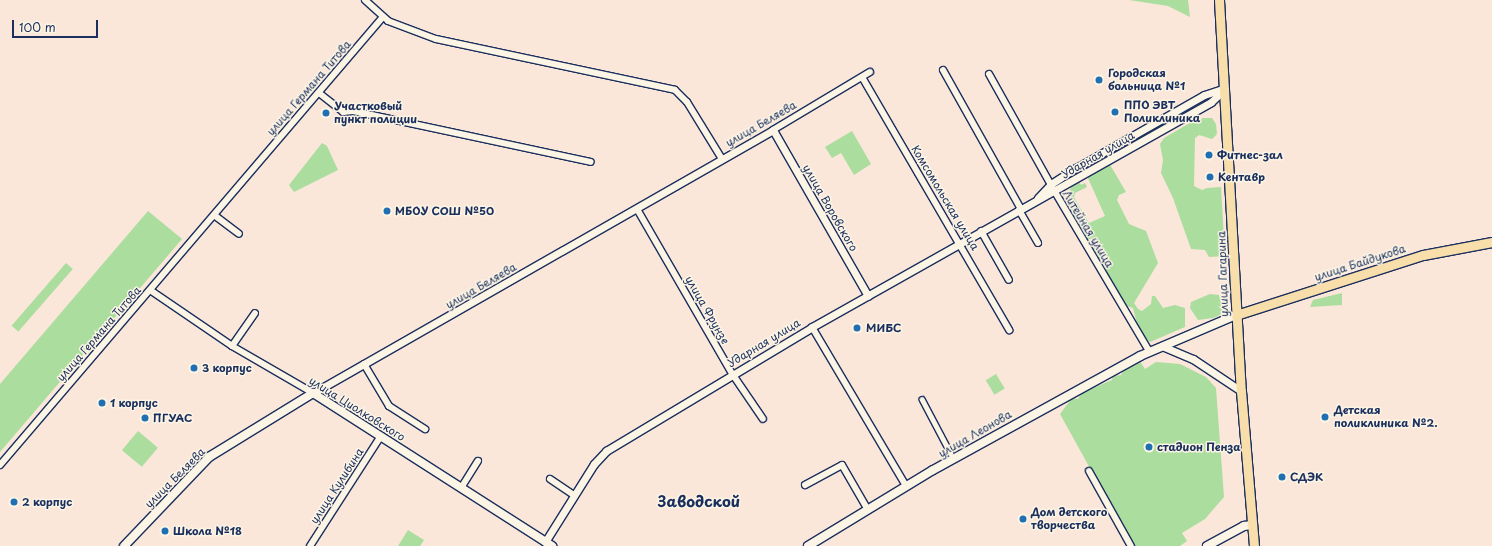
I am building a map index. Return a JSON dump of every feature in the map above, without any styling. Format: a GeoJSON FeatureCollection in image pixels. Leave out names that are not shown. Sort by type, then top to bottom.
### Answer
{"type":"FeatureCollection","features":[{"type":"Feature","properties":{"kind":"main road","name":"улица Гагарина"},"geometry":{"type":"LineString","coordinates":[[1219,0],[1225,89],[1240,391],[1254,546]]}},
{"type":"Feature","properties":{"kind":"main road","name":"улица Байдукова"},"geometry":{"type":"LineString","coordinates":[[1236,315],[1437,252],[1492,242]]}},
{"type":"Feature","properties":{"kind":"main road","name":"улица Леонова"},"geometry":{"type":"LineString","coordinates":[[808,546],[906,486],[1149,351],[1236,315]]}},
{"type":"Feature","properties":{"kind":"main road","name":"улица Циолковского"},"geometry":{"type":"LineString","coordinates":[[313,393],[547,545]]}},
{"type":"Feature","properties":{"kind":"main road","name":"улица Беляева"},"geometry":{"type":"LineString","coordinates":[[124,546],[208,457],[313,393]]}},
{"type":"Feature","properties":{"kind":"main road"},"geometry":{"type":"LineString","coordinates":[[1207,546],[1244,526],[1252,525]]}},
{"type":"Feature","properties":{"kind":"street"},"geometry":{"type":"LineString","coordinates":[[364,0],[382,18],[436,39],[675,90],[687,102],[722,159]]}},
{"type":"Feature","properties":{"kind":"street","name":"улица Германа Титова"},"geometry":{"type":"LineString","coordinates":[[0,465],[382,18]]}},
{"type":"Feature","properties":{"kind":"street"},"geometry":{"type":"LineString","coordinates":[[943,70],[1038,243]]}},
{"type":"Feature","properties":{"kind":"street","name":"улица Беляева"},"geometry":{"type":"LineString","coordinates":[[313,393],[637,209],[870,72]]}},
{"type":"Feature","properties":{"kind":"street","name":"Литейная улица"},"geometry":{"type":"LineString","coordinates":[[990,74],[1054,192],[1149,351]]}},
{"type":"Feature","properties":{"kind":"street","name":"Комсомольская улица"},"geometry":{"type":"LineString","coordinates":[[862,77],[960,243],[1009,330]]}},
{"type":"Feature","properties":{"kind":"street","name":"Ударная улица"},"geometry":{"type":"LineString","coordinates":[[1035,200],[1051,184],[1225,89]]}},
{"type":"Feature","properties":{"kind":"street"},"geometry":{"type":"LineString","coordinates":[[319,92],[344,112],[353,110],[591,162]]}},
{"type":"Feature","properties":{"kind":"street","name":"Ударная улица"},"geometry":{"type":"LineString","coordinates":[[547,545],[594,464],[606,451],[812,327],[1035,200],[1054,192],[1213,95]]}},
{"type":"Feature","properties":{"kind":"street","name":"улица Воровского"},"geometry":{"type":"LineString","coordinates":[[773,130],[868,296]]}},
{"type":"Feature","properties":{"kind":"street","name":"улица Фрунзе"},"geometry":{"type":"LineString","coordinates":[[637,209],[733,374],[763,419]]}},
{"type":"Feature","properties":{"kind":"street"},"geometry":{"type":"LineString","coordinates":[[214,216],[239,234]]}},
{"type":"Feature","properties":{"kind":"street"},"geometry":{"type":"LineString","coordinates":[[981,232],[1009,280]]}},
{"type":"Feature","properties":{"kind":"street","name":"улица Циолковского"},"geometry":{"type":"LineString","coordinates":[[150,290],[232,346],[313,393]]}},
{"type":"Feature","properties":{"kind":"street"},"geometry":{"type":"LineString","coordinates":[[232,346],[254,313]]}},
{"type":"Feature","properties":{"kind":"street"},"geometry":{"type":"LineString","coordinates":[[812,327],[906,486]]}},
{"type":"Feature","properties":{"kind":"street"},"geometry":{"type":"LineString","coordinates":[[1160,347],[1193,359],[1240,391]]}},
{"type":"Feature","properties":{"kind":"street"},"geometry":{"type":"LineString","coordinates":[[364,364],[389,406],[425,428]]}},
{"type":"Feature","properties":{"kind":"street"},"geometry":{"type":"LineString","coordinates":[[922,399],[951,454]]}},
{"type":"Feature","properties":{"kind":"street","name":"улица Кулибина"},"geometry":{"type":"LineString","coordinates":[[310,546],[381,436]]}},
{"type":"Feature","properties":{"kind":"street"},"geometry":{"type":"LineString","coordinates":[[461,488],[478,461]]}},
{"type":"Feature","properties":{"kind":"street"},"geometry":{"type":"LineString","coordinates":[[805,485],[842,465],[868,510]]}},
{"type":"Feature","properties":{"kind":"street"},"geometry":{"type":"LineString","coordinates":[[1089,471],[1131,546]]}},
{"type":"Feature","properties":{"kind":"street"},"geometry":{"type":"LineString","coordinates":[[550,479],[575,496]]}},
{"type":"Feature","properties":{"kind":"green space"},"geometry":{"type":"Polygon","coordinates":[[[1129,0],[1188,0],[1190,17],[1168,6],[1129,0]]]}},
{"type":"Feature","properties":{"kind":"green space"},"geometry":{"type":"Polygon","coordinates":[[[1205,99],[1208,99],[1207,101],[1059,185],[1061,182],[1205,99]]]}},
{"type":"Feature","properties":{"kind":"green space"},"geometry":{"type":"Polygon","coordinates":[[[1212,118],[1216,124],[1217,134],[1212,139],[1199,135],[1195,138],[1194,186],[1202,190],[1221,187],[1225,256],[1209,257],[1205,250],[1191,249],[1173,198],[1161,173],[1163,160],[1160,144],[1164,138],[1195,120],[1212,118]]]}},
{"type":"Feature","properties":{"kind":"green space"},"geometry":{"type":"Polygon","coordinates":[[[852,131],[871,164],[854,175],[841,153],[832,158],[825,147],[852,131]]]}},
{"type":"Feature","properties":{"kind":"green space"},"geometry":{"type":"Polygon","coordinates":[[[322,143],[327,146],[338,170],[294,192],[289,185],[322,143]]]}},
{"type":"Feature","properties":{"kind":"green space"},"geometry":{"type":"Polygon","coordinates":[[[1109,163],[1126,192],[1119,195],[1117,200],[1129,224],[1146,231],[1158,263],[1134,303],[1138,309],[1142,311],[1151,304],[1152,296],[1155,296],[1163,308],[1175,305],[1185,308],[1185,327],[1150,342],[1139,332],[1133,308],[1124,305],[1093,252],[1097,237],[1086,240],[1071,216],[1072,210],[1067,202],[1072,183],[1078,180],[1081,185],[1085,183],[1087,187],[1075,193],[1074,197],[1089,223],[1105,216],[1087,176],[1109,163]]]}},
{"type":"Feature","properties":{"kind":"green space"},"geometry":{"type":"Polygon","coordinates":[[[148,211],[182,239],[0,452],[0,384],[148,211]]]}},
{"type":"Feature","properties":{"kind":"green space"},"geometry":{"type":"Polygon","coordinates":[[[66,263],[73,269],[18,332],[12,326],[66,263]]]}},
{"type":"Feature","properties":{"kind":"green space"},"geometry":{"type":"Polygon","coordinates":[[[1342,293],[1342,305],[1310,307],[1313,300],[1342,293]]]}},
{"type":"Feature","properties":{"kind":"green space"},"geometry":{"type":"Polygon","coordinates":[[[1210,294],[1219,295],[1223,310],[1220,315],[1213,318],[1198,320],[1190,308],[1191,302],[1210,294]]]}},
{"type":"Feature","properties":{"kind":"green space","name":"стадион Пенза"},"geometry":{"type":"Polygon","coordinates":[[[1139,360],[1145,369],[1156,362],[1180,364],[1206,377],[1216,388],[1224,497],[1205,519],[1182,533],[1187,541],[1180,546],[1133,546],[1060,414],[1072,398],[1078,399],[1081,393],[1112,380],[1113,376],[1121,375],[1124,370],[1139,360]]]}},
{"type":"Feature","properties":{"kind":"green space"},"geometry":{"type":"Polygon","coordinates":[[[996,374],[1005,389],[994,395],[986,380],[996,374]]]}},
{"type":"Feature","properties":{"kind":"green space"},"geometry":{"type":"Polygon","coordinates":[[[138,431],[158,448],[142,467],[122,450],[138,431]]]}},
{"type":"Feature","properties":{"kind":"green space"},"geometry":{"type":"Polygon","coordinates":[[[408,530],[424,540],[420,546],[398,546],[408,530]]]}},
{"type":"Feature","properties":{"kind":"place","name":"Городская больница №1"},"geometry":{"type":"Point","coordinates":[1099,80]}},
{"type":"Feature","properties":{"kind":"place","name":"ППО ЭВТ Поликлиника"},"geometry":{"type":"Point","coordinates":[1115,112]}},
{"type":"Feature","properties":{"kind":"place","name":"Участковый пункт полиции"},"geometry":{"type":"Point","coordinates":[326,113]}},
{"type":"Feature","properties":{"kind":"place","name":"Фитнес-зал"},"geometry":{"type":"Point","coordinates":[1209,155]}},
{"type":"Feature","properties":{"kind":"place","name":"Кентавр"},"geometry":{"type":"Point","coordinates":[1210,177]}},
{"type":"Feature","properties":{"kind":"place","name":"МБОУ СОШ №50"},"geometry":{"type":"Point","coordinates":[387,211]}},
{"type":"Feature","properties":{"kind":"place","name":"МИБС"},"geometry":{"type":"Point","coordinates":[857,328]}},
{"type":"Feature","properties":{"kind":"place","name":"3 корпус"},"geometry":{"type":"Point","coordinates":[194,368]}},
{"type":"Feature","properties":{"kind":"place","name":"1 корпус"},"geometry":{"type":"Point","coordinates":[102,403]}},
{"type":"Feature","properties":{"kind":"place","name":"Детская поликлиника №2."},"geometry":{"type":"Point","coordinates":[1325,417]}},
{"type":"Feature","properties":{"kind":"place","name":"ПГУАС"},"geometry":{"type":"Point","coordinates":[145,418]}},
{"type":"Feature","properties":{"kind":"place","name":"стадион Пенза"},"geometry":{"type":"Point","coordinates":[1149,447]}},
{"type":"Feature","properties":{"kind":"place","name":"СДЭК"},"geometry":{"type":"Point","coordinates":[1282,477]}},
{"type":"Feature","properties":{"kind":"place","name":"2 корпус"},"geometry":{"type":"Point","coordinates":[14,502]}},
{"type":"Feature","properties":{"kind":"place","name":"Дом детского творчества"},"geometry":{"type":"Point","coordinates":[1023,519]}},
{"type":"Feature","properties":{"kind":"place","name":"Школа №18"},"geometry":{"type":"Point","coordinates":[165,531]}},
{"type":"Feature","properties":{"kind":"district","name":"Заводской"},"geometry":{"type":"Point","coordinates":[699,501]}}]}
